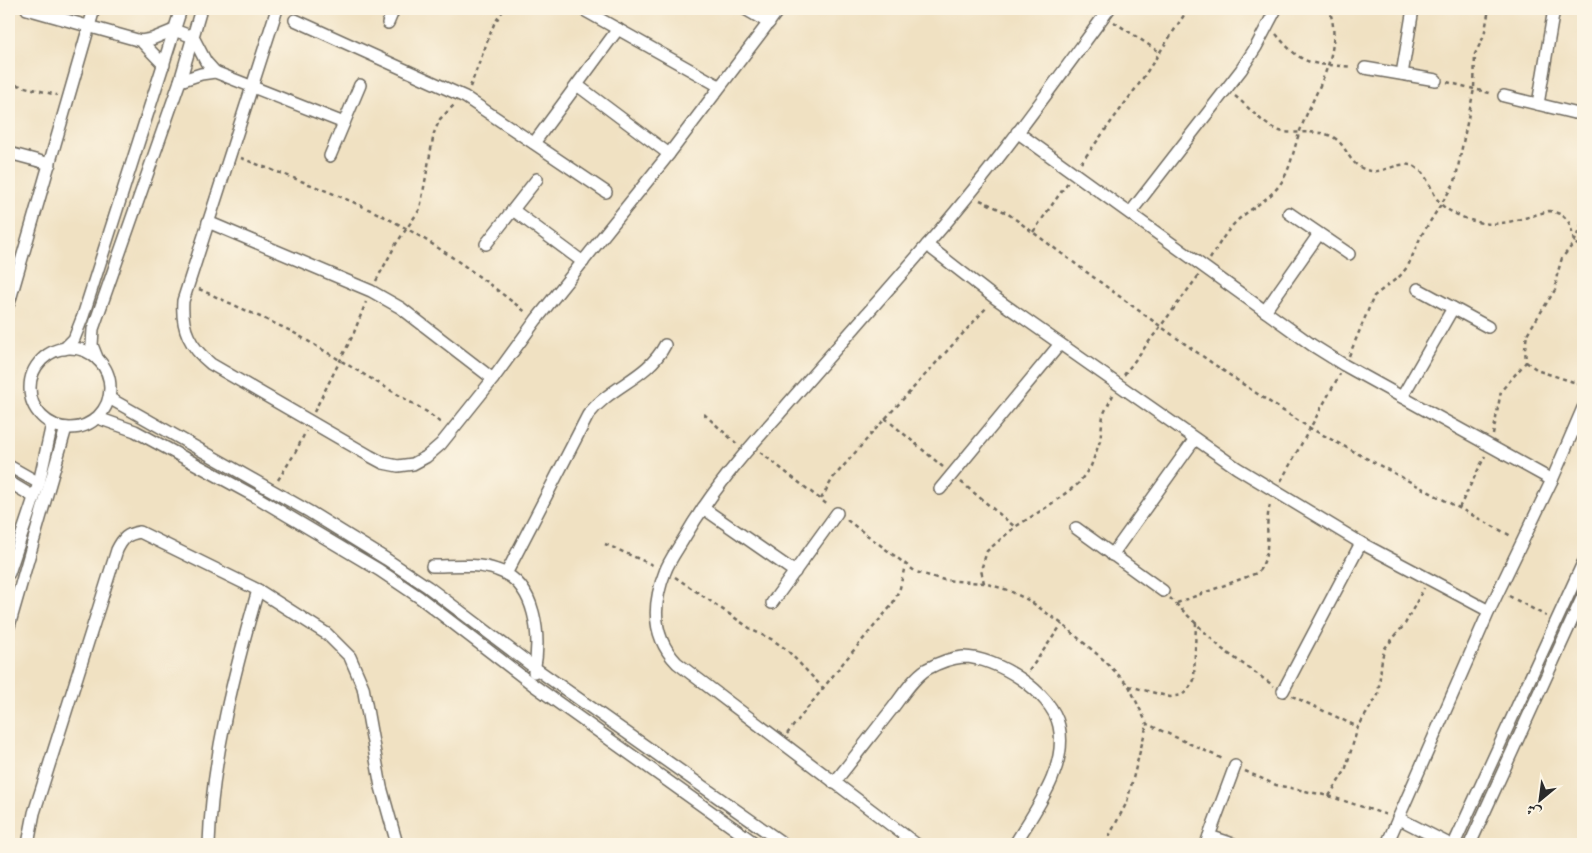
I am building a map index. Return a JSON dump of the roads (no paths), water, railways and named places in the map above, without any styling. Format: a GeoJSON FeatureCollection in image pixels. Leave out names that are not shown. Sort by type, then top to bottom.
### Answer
{"type":"FeatureCollection","features":[{"type":"Feature","properties":{"kind":"street"},"geometry":{"type":"LineString","coordinates":[[27,9],[141,41],[152,39],[174,30],[193,37],[206,62],[215,72],[344,123]]}},
{"type":"Feature","properties":{"kind":"street"},"geometry":{"type":"LineString","coordinates":[[9,302],[94,9]]}},
{"type":"Feature","properties":{"kind":"street"},"geometry":{"type":"LineString","coordinates":[[181,9],[83,316],[74,338],[64,349],[42,360],[31,382],[34,406],[52,424],[66,428],[83,426],[98,418],[110,398],[108,373],[98,360],[92,345],[93,329],[180,81],[201,9]]}},
{"type":"Feature","properties":{"kind":"street"},"geometry":{"type":"LineString","coordinates":[[277,9],[183,302],[182,316],[191,344],[200,355],[309,422],[383,463],[398,466],[413,464],[426,457],[451,432],[494,379],[536,320],[669,154],[779,9]]}},
{"type":"Feature","properties":{"kind":"street"},"geometry":{"type":"LineString","coordinates":[[388,23],[394,9]]}},
{"type":"Feature","properties":{"kind":"street"},"geometry":{"type":"LineString","coordinates":[[582,9],[720,86]]}},
{"type":"Feature","properties":{"kind":"street"},"geometry":{"type":"LineString","coordinates":[[745,9],[768,22]]}},
{"type":"Feature","properties":{"kind":"street"},"geometry":{"type":"LineString","coordinates":[[1130,213],[1226,89],[1256,47],[1276,9]]}},
{"type":"Feature","properties":{"kind":"street"},"geometry":{"type":"LineString","coordinates":[[1402,74],[1413,9]]}},
{"type":"Feature","properties":{"kind":"street"},"geometry":{"type":"LineString","coordinates":[[1538,104],[1554,9]]}},
{"type":"Feature","properties":{"kind":"street"},"geometry":{"type":"LineString","coordinates":[[916,844],[677,663],[666,652],[659,639],[657,624],[657,605],[665,570],[703,508],[748,448],[928,245],[1017,132],[1107,12]]}},
{"type":"Feature","properties":{"kind":"street"},"geometry":{"type":"LineString","coordinates":[[295,20],[465,97],[606,192]]}},
{"type":"Feature","properties":{"kind":"street"},"geometry":{"type":"LineString","coordinates":[[534,143],[618,29]]}},
{"type":"Feature","properties":{"kind":"street"},"geometry":{"type":"LineString","coordinates":[[141,41],[164,65]]}},
{"type":"Feature","properties":{"kind":"street"},"geometry":{"type":"LineString","coordinates":[[1365,68],[1436,80]]}},
{"type":"Feature","properties":{"kind":"street"},"geometry":{"type":"LineString","coordinates":[[180,81],[201,74],[215,72]]}},
{"type":"Feature","properties":{"kind":"street"},"geometry":{"type":"LineString","coordinates":[[330,156],[360,85]]}},
{"type":"Feature","properties":{"kind":"street"},"geometry":{"type":"LineString","coordinates":[[577,85],[669,154]]}},
{"type":"Feature","properties":{"kind":"street"},"geometry":{"type":"LineString","coordinates":[[1504,96],[1574,113]]}},
{"type":"Feature","properties":{"kind":"street"},"geometry":{"type":"LineString","coordinates":[[1017,132],[1265,311],[1344,365],[1552,480]]}},
{"type":"Feature","properties":{"kind":"street"},"geometry":{"type":"LineString","coordinates":[[9,153],[50,164]]}},
{"type":"Feature","properties":{"kind":"street"},"geometry":{"type":"LineString","coordinates":[[486,244],[537,179]]}},
{"type":"Feature","properties":{"kind":"street"},"geometry":{"type":"LineString","coordinates":[[512,210],[583,262]]}},
{"type":"Feature","properties":{"kind":"street"},"geometry":{"type":"LineString","coordinates":[[1290,214],[1349,254]]}},
{"type":"Feature","properties":{"kind":"street"},"geometry":{"type":"LineString","coordinates":[[208,222],[372,290],[401,308],[494,379]]}},
{"type":"Feature","properties":{"kind":"street"},"geometry":{"type":"LineString","coordinates":[[1265,311],[1320,234]]}},
{"type":"Feature","properties":{"kind":"street"},"geometry":{"type":"LineString","coordinates":[[928,245],[995,298],[1195,439],[1275,492],[1361,543],[1489,612]]}},
{"type":"Feature","properties":{"kind":"street"},"geometry":{"type":"LineString","coordinates":[[1418,289],[1488,327]]}},
{"type":"Feature","properties":{"kind":"street"},"geometry":{"type":"LineString","coordinates":[[1402,397],[1453,308]]}},
{"type":"Feature","properties":{"kind":"street"},"geometry":{"type":"LineString","coordinates":[[506,574],[588,415],[599,401],[650,366],[665,344]]}},
{"type":"Feature","properties":{"kind":"street"},"geometry":{"type":"LineString","coordinates":[[940,489],[1060,344]]}},
{"type":"Feature","properties":{"kind":"street"},"geometry":{"type":"LineString","coordinates":[[64,349],[82,350],[98,360]]}},
{"type":"Feature","properties":{"kind":"street"},"geometry":{"type":"LineString","coordinates":[[110,398],[344,532],[428,587],[535,668],[784,844]]}},
{"type":"Feature","properties":{"kind":"street"},"geometry":{"type":"LineString","coordinates":[[1387,844],[1489,612],[1521,541],[1552,480],[1583,408]]}},
{"type":"Feature","properties":{"kind":"street"},"geometry":{"type":"LineString","coordinates":[[98,418],[135,431],[338,544],[419,597],[532,684],[756,844]]}},
{"type":"Feature","properties":{"kind":"street"},"geometry":{"type":"LineString","coordinates":[[9,574],[34,497],[52,424]]}},
{"type":"Feature","properties":{"kind":"street"},"geometry":{"type":"LineString","coordinates":[[9,626],[66,428]]}},
{"type":"Feature","properties":{"kind":"street"},"geometry":{"type":"LineString","coordinates":[[1112,555],[1195,439]]}},
{"type":"Feature","properties":{"kind":"street"},"geometry":{"type":"LineString","coordinates":[[9,466],[38,483]]}},
{"type":"Feature","properties":{"kind":"street"},"geometry":{"type":"LineString","coordinates":[[9,482],[34,497]]}},
{"type":"Feature","properties":{"kind":"street"},"geometry":{"type":"LineString","coordinates":[[703,508],[795,572]]}},
{"type":"Feature","properties":{"kind":"street"},"geometry":{"type":"LineString","coordinates":[[772,603],[837,513]]}},
{"type":"Feature","properties":{"kind":"street"},"geometry":{"type":"LineString","coordinates":[[1076,528],[1163,591]]}},
{"type":"Feature","properties":{"kind":"street"},"geometry":{"type":"LineString","coordinates":[[28,844],[34,813],[117,550],[123,538],[140,532],[258,590],[327,634],[350,657],[358,671],[363,687],[381,787],[397,844]]}},
{"type":"Feature","properties":{"kind":"street"},"geometry":{"type":"LineString","coordinates":[[1283,691],[1361,543]]}},
{"type":"Feature","properties":{"kind":"street"},"geometry":{"type":"LineString","coordinates":[[1454,844],[1583,563]]}},
{"type":"Feature","properties":{"kind":"street"},"geometry":{"type":"LineString","coordinates":[[432,566],[486,567],[506,574],[518,584],[529,600],[536,618],[535,668],[532,684]]}},
{"type":"Feature","properties":{"kind":"street"},"geometry":{"type":"LineString","coordinates":[[209,844],[219,752],[235,670],[258,590]]}},
{"type":"Feature","properties":{"kind":"street"},"geometry":{"type":"LineString","coordinates":[[1470,844],[1583,596]]}},
{"type":"Feature","properties":{"kind":"street"},"geometry":{"type":"LineString","coordinates":[[834,783],[925,670],[943,661],[962,657],[982,659],[1023,680],[1052,707],[1060,726],[1060,747],[1056,769],[1046,792],[1016,844]]}},
{"type":"Feature","properties":{"kind":"street"},"geometry":{"type":"LineString","coordinates":[[1233,844],[1207,840],[1235,766]]}},
{"type":"Feature","properties":{"kind":"street"},"geometry":{"type":"LineString","coordinates":[[1398,818],[1449,844]]}}]}
